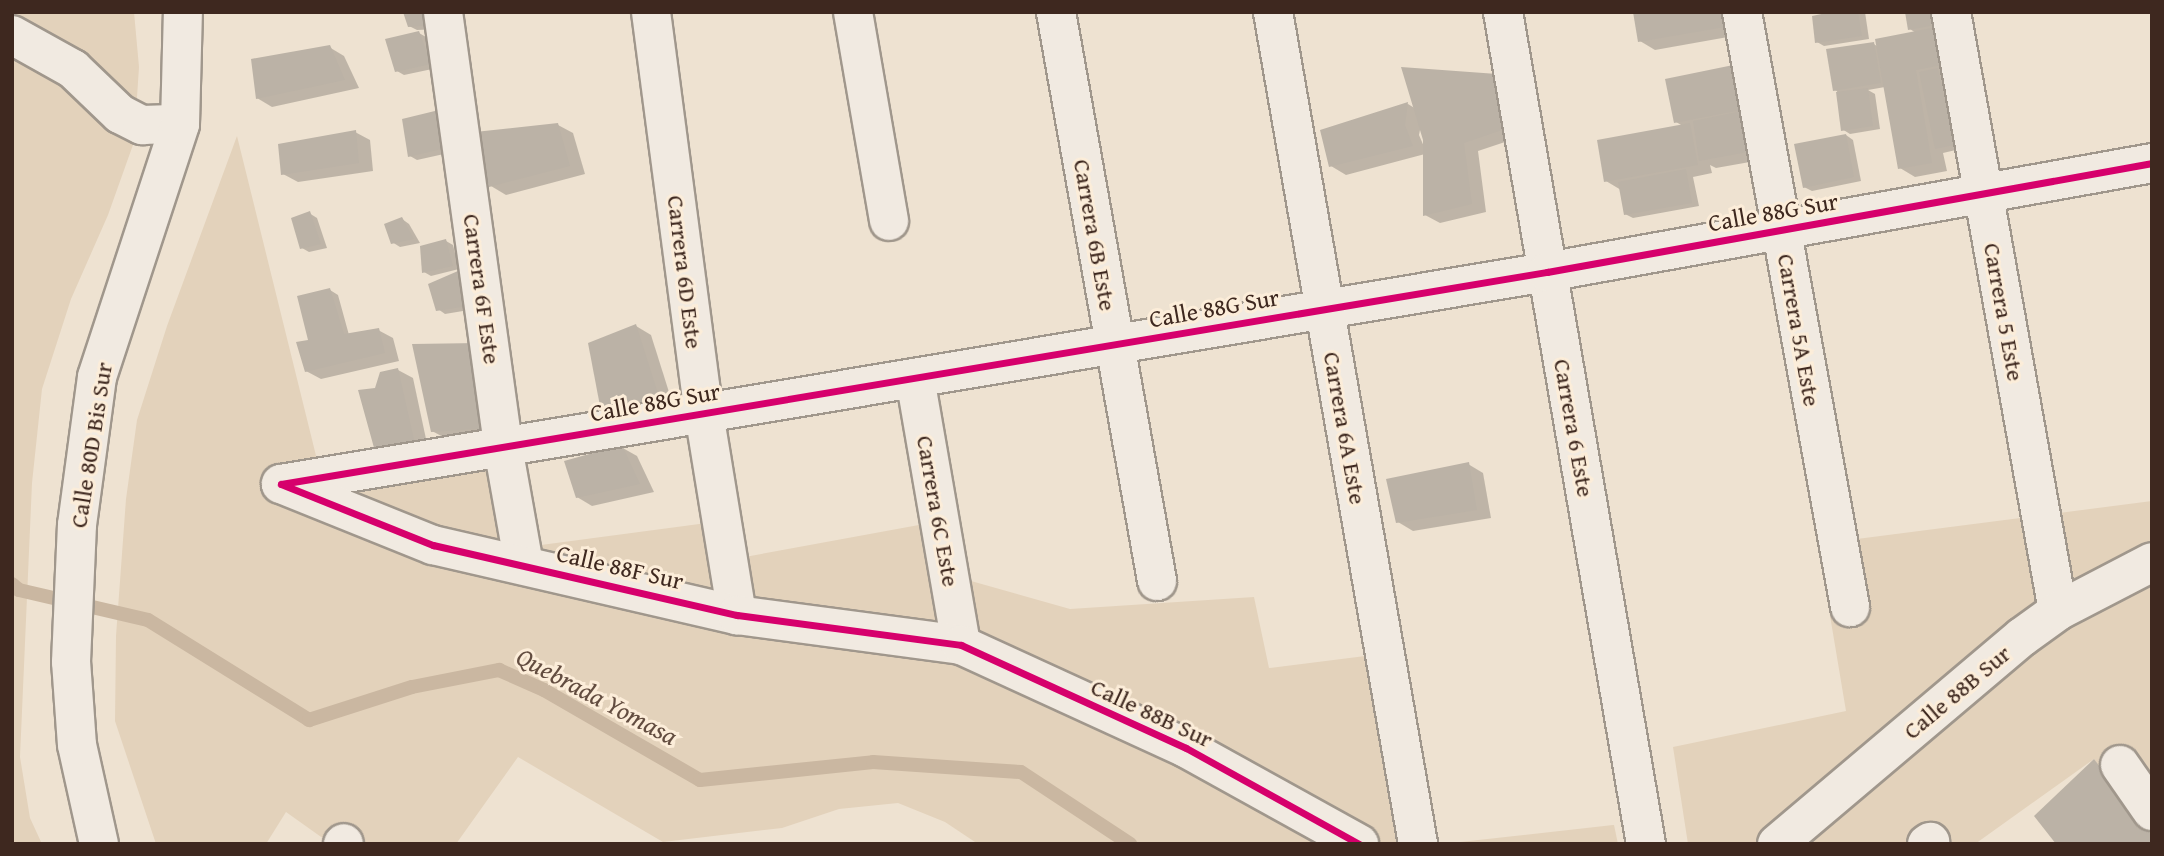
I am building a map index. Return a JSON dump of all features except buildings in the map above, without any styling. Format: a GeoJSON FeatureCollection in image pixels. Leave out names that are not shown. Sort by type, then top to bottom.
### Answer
{"type":"FeatureCollection","features":[{"type":"Feature","properties":{"kind":"street","name":"Calle 80D Bis Sur"},"geometry":{"type":"LineString","coordinates":[[99,844],[77,745],[71,647],[77,525],[97,377],[180,124],[183,12]]}},
{"type":"Feature","properties":{"kind":"street","name":"Carrera 6F Este"},"geometry":{"type":"LineString","coordinates":[[443,12],[503,447],[524,565]]}},
{"type":"Feature","properties":{"kind":"street","name":"Carrera 6D Este"},"geometry":{"type":"LineString","coordinates":[[651,12],[704,413],[737,615]]}},
{"type":"Feature","properties":{"kind":"street"},"geometry":{"type":"LineString","coordinates":[[853,12],[889,221]]}},
{"type":"Feature","properties":{"kind":"street","name":"Carrera 6B Este"},"geometry":{"type":"LineString","coordinates":[[1056,12],[1157,581]]}},
{"type":"Feature","properties":{"kind":"street","name":"Carrera 6A Este"},"geometry":{"type":"LineString","coordinates":[[1273,12],[1418,844]]}},
{"type":"Feature","properties":{"kind":"street","name":"Carrera 6 Este"},"geometry":{"type":"LineString","coordinates":[[1503,12],[1646,844]]}},
{"type":"Feature","properties":{"kind":"street","name":"Carrera 5A Este"},"geometry":{"type":"LineString","coordinates":[[1742,12],[1850,607]]}},
{"type":"Feature","properties":{"kind":"street","name":"Carrera 5 Este"},"geometry":{"type":"LineString","coordinates":[[1951,12],[2058,611]]}},
{"type":"Feature","properties":{"kind":"street"},"geometry":{"type":"LineString","coordinates":[[12,35],[73,69],[120,114],[142,125],[180,124]]}},
{"type":"Feature","properties":{"kind":"street","name":"Calle 88G Sur"},"geometry":{"type":"LineString","coordinates":[[281,484],[1547,272],[2152,163]]}},
{"type":"Feature","properties":{"kind":"street","name":"Carrera 6C Este"},"geometry":{"type":"LineString","coordinates":[[915,378],[961,645]]}},
{"type":"Feature","properties":{"kind":"street","name":"Calle 88F Sur"},"geometry":{"type":"LineString","coordinates":[[281,484],[433,545],[737,615],[961,645]]}},
{"type":"Feature","properties":{"kind":"street","name":"Calle 88B Sur"},"geometry":{"type":"LineString","coordinates":[[1777,844],[2022,637],[2058,611],[2152,562]]}},
{"type":"Feature","properties":{"kind":"street","name":"Calle 88B Sur"},"geometry":{"type":"LineString","coordinates":[[961,645],[1186,748],[1359,844]]}},
{"type":"Feature","properties":{"kind":"street"},"geometry":{"type":"LineString","coordinates":[[2120,765],[2152,811]]}},
{"type":"Feature","properties":{"kind":"shaded area"},"geometry":{"type":"Polygon","coordinates":[[[12,12],[134,12],[139,67],[134,142],[108,215],[71,299],[42,389],[32,483],[20,757],[30,818],[42,844],[12,844],[12,12]]]}},
{"type":"Feature","properties":{"kind":"shaded area"},"geometry":{"type":"Polygon","coordinates":[[[237,136],[324,488],[525,458],[541,545],[737,519],[745,557],[957,518],[971,581],[1070,609],[1254,597],[1269,668],[1397,652],[1432,844],[978,844],[945,822],[898,803],[839,809],[782,828],[663,842],[518,757],[456,844],[331,844],[286,812],[266,844],[156,844],[115,721],[116,636],[126,499],[137,420],[167,326],[237,136]]]}},
{"type":"Feature","properties":{"kind":"shaded area"},"geometry":{"type":"Polygon","coordinates":[[[2152,501],[2152,781],[2123,801],[2094,759],[1975,844],[1688,844],[1673,747],[1846,711],[1818,544],[2152,501]]]}},
{"type":"Feature","properties":{"kind":"shaded area"},"geometry":{"type":"Polygon","coordinates":[[[1613,825],[1618,844],[1442,844],[1613,825]]]}},
{"type":"Feature","properties":{"kind":"waterway","name":"Quebrada Yomasa"},"geometry":{"type":"LineString","coordinates":[[12,584],[19,590],[148,620],[309,720],[412,687],[499,670],[544,690],[700,780],[873,762],[1021,772],[1130,844]]}},
{"type":"Feature","properties":{"kind":"cycle path"},"geometry":{"type":"LineString","coordinates":[[281,484],[1547,272],[2152,163]]}},
{"type":"Feature","properties":{"kind":"cycle path"},"geometry":{"type":"LineString","coordinates":[[281,484],[433,545],[737,615],[961,645],[1186,748],[1359,844]]}}]}
